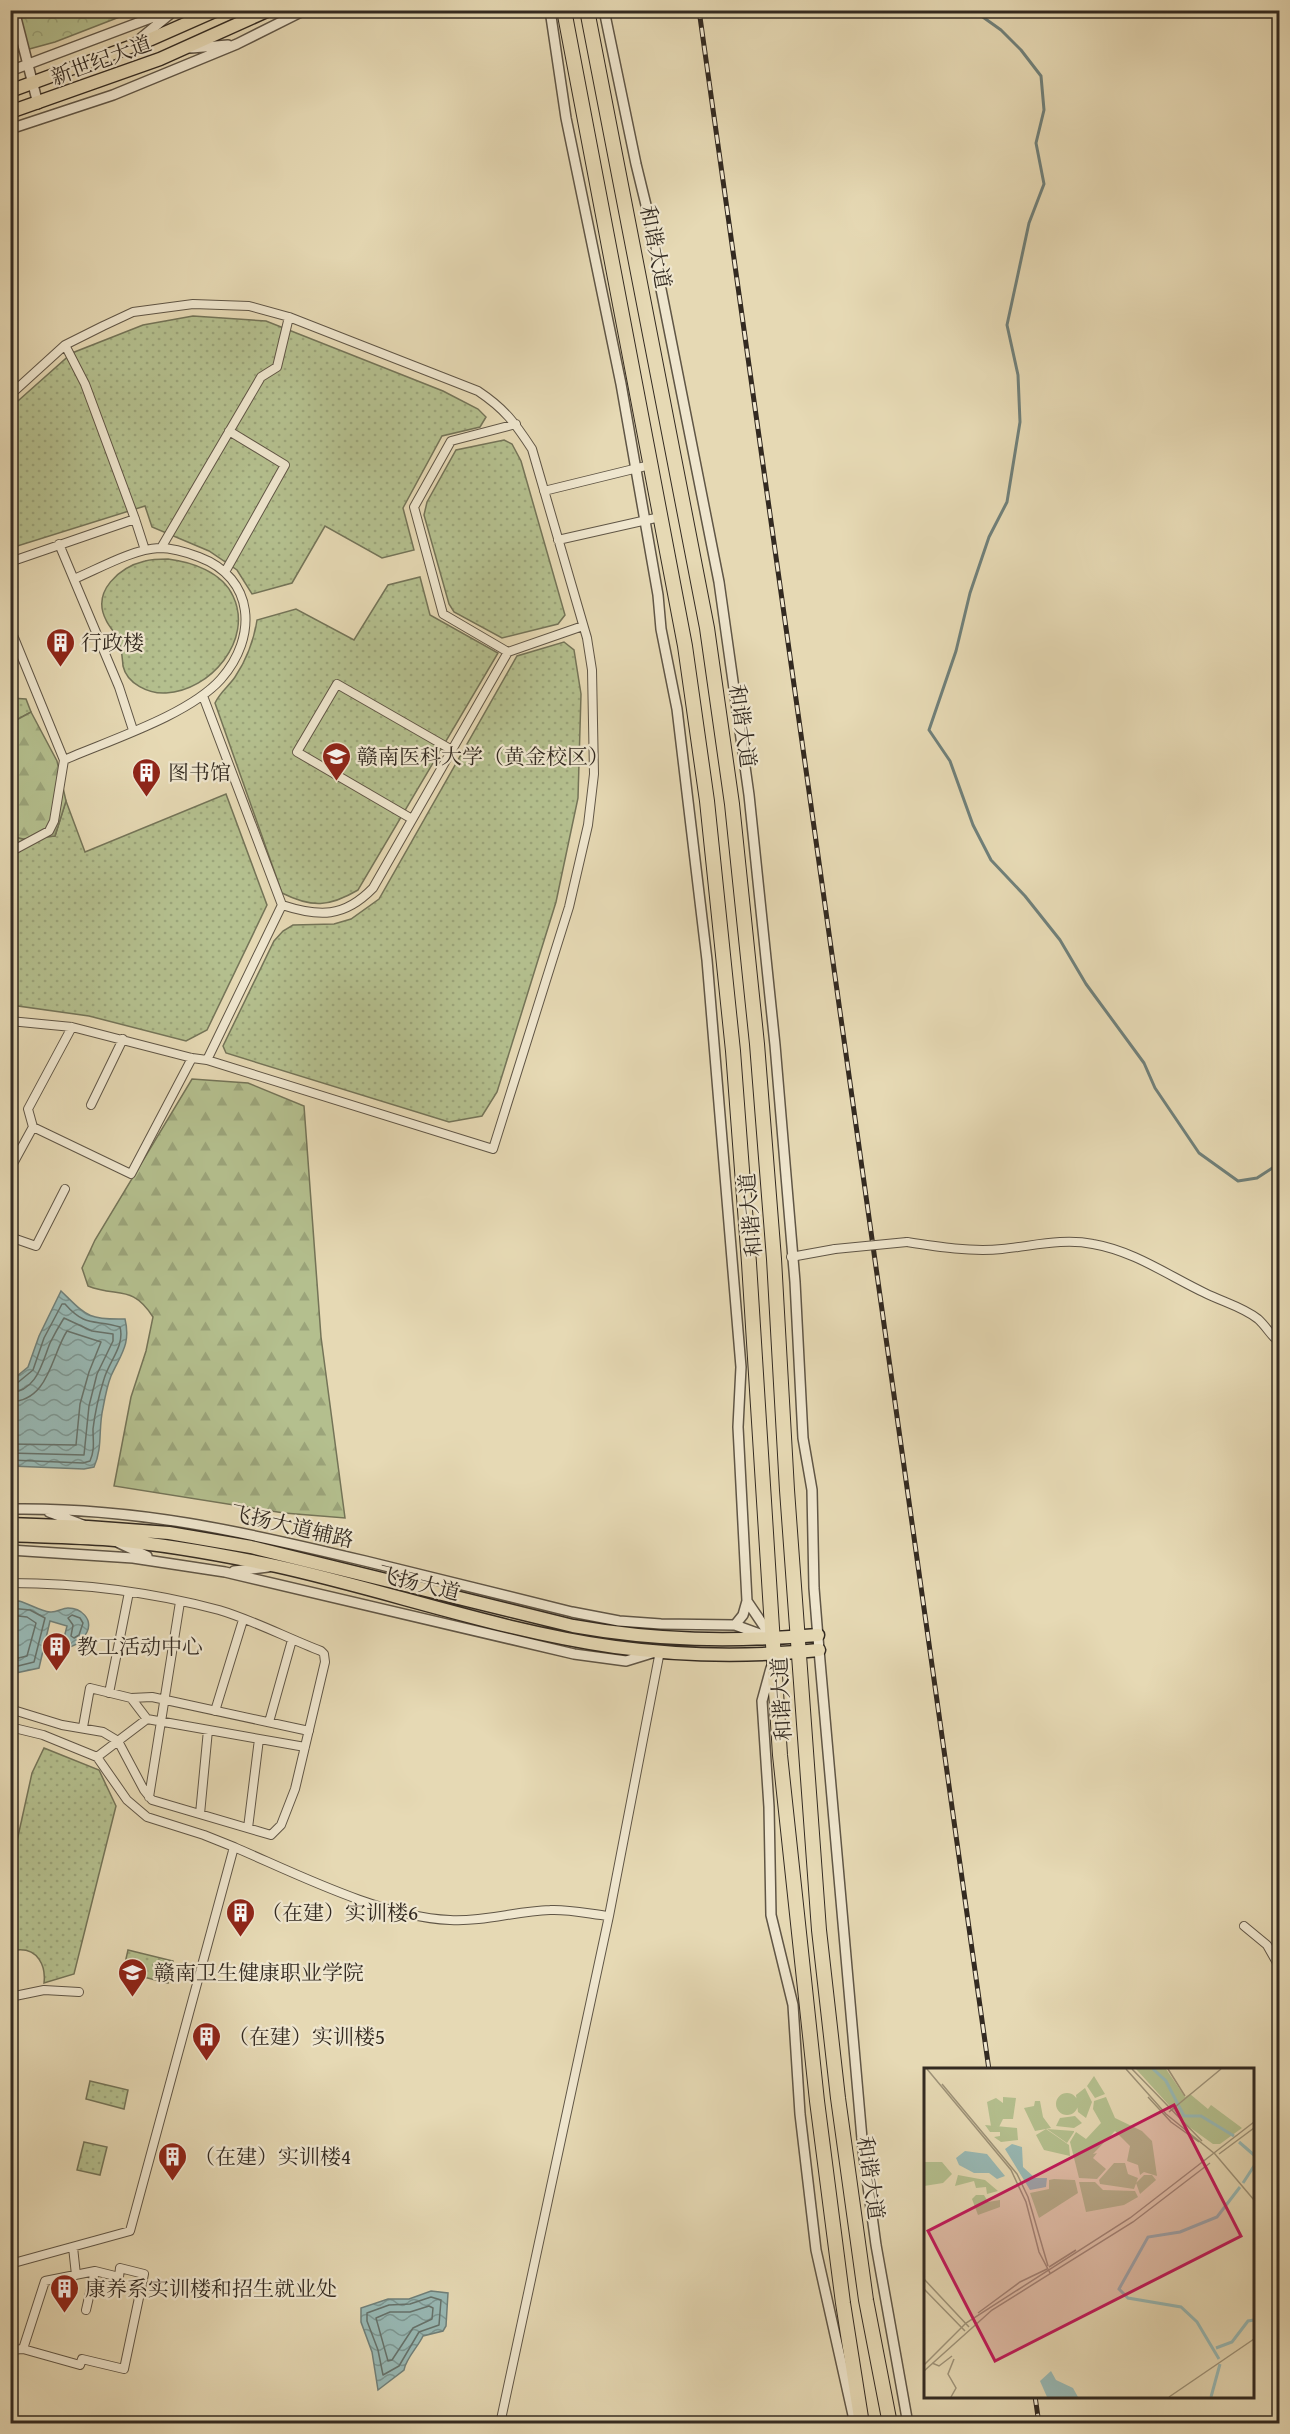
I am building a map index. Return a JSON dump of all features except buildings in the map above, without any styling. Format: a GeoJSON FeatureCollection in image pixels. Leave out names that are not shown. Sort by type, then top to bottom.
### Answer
{"type":"FeatureCollection","features":[{"type":"Feature","properties":{"kind":"highway","name":"和谐大道"},"geometry":{"type":"LineString","coordinates":[[564,10],[685,646],[707,801],[733,1051],[749,1263],[780,1755],[816,2090],[843,2303],[862,2424]]}},
{"type":"Feature","properties":{"kind":"highway","name":"和谐大道"},"geometry":{"type":"LineString","coordinates":[[587,10],[707,628],[732,804],[757,1044],[774,1247],[787,1490],[819,1930],[834,2064],[866,2300],[890,2424]]}},
{"type":"Feature","properties":{"kind":"main road","name":"新世纪大道"},"geometry":{"type":"LineString","coordinates":[[10,90],[129,48],[217,10]]}},
{"type":"Feature","properties":{"kind":"main road","name":"新世纪大道"},"geometry":{"type":"LineString","coordinates":[[10,112],[38,104],[186,48],[268,10]]}},
{"type":"Feature","properties":{"kind":"main road","name":"飞扬大道"},"geometry":{"type":"LineString","coordinates":[[10,1524],[170,1533],[251,1547],[551,1621],[618,1634],[696,1641],[818,1635]]}},
{"type":"Feature","properties":{"kind":"main road","name":"飞扬大道"},"geometry":{"type":"LineString","coordinates":[[10,1535],[114,1540],[166,1546],[276,1566],[392,1597],[615,1647],[660,1651],[774,1654],[819,1650]]}},
{"type":"Feature","properties":{"kind":"street"},"geometry":{"type":"LineString","coordinates":[[14,10],[29,65],[31,84],[38,104]]}},
{"type":"Feature","properties":{"kind":"street"},"geometry":{"type":"LineString","coordinates":[[10,71],[173,10]]}},
{"type":"Feature","properties":{"kind":"street"},"geometry":{"type":"LineString","coordinates":[[129,48],[173,10]]}},
{"type":"Feature","properties":{"kind":"street"},"geometry":{"type":"LineString","coordinates":[[10,129],[113,95],[237,44],[305,10]]}},
{"type":"Feature","properties":{"kind":"street"},"geometry":{"type":"LineString","coordinates":[[550,10],[566,118],[621,384],[658,595],[661,629],[677,710],[707,960],[741,1367],[738,1427],[747,1601],[735,1625]]}},
{"type":"Feature","properties":{"kind":"street"},"geometry":{"type":"LineString","coordinates":[[604,10],[636,164],[656,246],[659,279],[719,582],[749,795],[776,1045],[791,1257],[795,1282],[803,1438],[812,1490],[814,1588],[862,2150],[876,2245],[908,2424]]}},
{"type":"Feature","properties":{"kind":"street"},"geometry":{"type":"LineString","coordinates":[[186,48],[237,44]]}},
{"type":"Feature","properties":{"kind":"street"},"geometry":{"type":"LineString","coordinates":[[10,394],[65,345],[133,312],[194,304],[249,306],[289,317],[478,391],[499,405],[516,424],[532,449],[583,626],[592,670],[594,712],[594,774],[588,825],[569,907],[493,1149],[207,1060],[72,1026],[10,1021]]}},
{"type":"Feature","properties":{"kind":"street"},"geometry":{"type":"LineString","coordinates":[[161,548],[261,377],[278,367],[289,317]]}},
{"type":"Feature","properties":{"kind":"street"},"geometry":{"type":"LineString","coordinates":[[65,345],[86,384],[145,550]]}},
{"type":"Feature","properties":{"kind":"street"},"geometry":{"type":"LineString","coordinates":[[508,652],[443,614],[414,507],[451,441],[516,424]]}},
{"type":"Feature","properties":{"kind":"street"},"geometry":{"type":"LineString","coordinates":[[225,572],[285,465],[229,431]]}},
{"type":"Feature","properties":{"kind":"street"},"geometry":{"type":"LineString","coordinates":[[544,491],[650,465]]}},
{"type":"Feature","properties":{"kind":"street"},"geometry":{"type":"LineString","coordinates":[[558,540],[660,517]]}},
{"type":"Feature","properties":{"kind":"street"},"geometry":{"type":"LineString","coordinates":[[11,560],[135,519]]}},
{"type":"Feature","properties":{"kind":"street"},"geometry":{"type":"LineString","coordinates":[[59,544],[119,687],[133,730]]}},
{"type":"Feature","properties":{"kind":"street"},"geometry":{"type":"LineString","coordinates":[[64,760],[165,717],[203,696],[221,679],[232,664],[247,625],[243,598],[237,586],[225,572],[203,558],[184,551],[161,548],[145,550],[74,579]]}},
{"type":"Feature","properties":{"kind":"street"},"geometry":{"type":"LineString","coordinates":[[282,905],[312,913],[330,912],[352,906],[373,888],[508,652],[583,626]]}},
{"type":"Feature","properties":{"kind":"street"},"geometry":{"type":"LineString","coordinates":[[10,628],[64,760],[56,810],[49,831],[10,852]]}},
{"type":"Feature","properties":{"kind":"street"},"geometry":{"type":"LineString","coordinates":[[412,819],[297,752],[337,684],[452,750]]}},
{"type":"Feature","properties":{"kind":"street"},"geometry":{"type":"LineString","coordinates":[[203,696],[282,905],[207,1060]]}},
{"type":"Feature","properties":{"kind":"street"},"geometry":{"type":"LineString","coordinates":[[10,1169],[33,1127],[28,1109],[72,1026]]}},
{"type":"Feature","properties":{"kind":"street"},"geometry":{"type":"LineString","coordinates":[[91,1104],[123,1039]]}},
{"type":"Feature","properties":{"kind":"street"},"geometry":{"type":"LineString","coordinates":[[33,1127],[131,1174],[192,1058]]}},
{"type":"Feature","properties":{"kind":"street"},"geometry":{"type":"LineString","coordinates":[[10,1237],[36,1246],[65,1189]]}},
{"type":"Feature","properties":{"kind":"street"},"geometry":{"type":"LineString","coordinates":[[791,1257],[835,1249],[907,1242],[958,1249],[1001,1249],[1048,1242],[1092,1243],[1125,1252],[1244,1310],[1260,1321],[1273,1338],[1280,1343]]}},
{"type":"Feature","properties":{"kind":"street"},"geometry":{"type":"LineString","coordinates":[[40,1508],[88,1527]]}},
{"type":"Feature","properties":{"kind":"street","name":"飞扬大道辅路"},"geometry":{"type":"LineString","coordinates":[[10,1509],[40,1508],[137,1514],[201,1524],[584,1614],[619,1621],[735,1625],[772,1639]]}},
{"type":"Feature","properties":{"kind":"street"},"geometry":{"type":"LineString","coordinates":[[170,1533],[201,1524]]}},
{"type":"Feature","properties":{"kind":"street"},"geometry":{"type":"LineString","coordinates":[[272,1539],[313,1563]]}},
{"type":"Feature","properties":{"kind":"street"},"geometry":{"type":"LineString","coordinates":[[114,1540],[155,1560]]}},
{"type":"Feature","properties":{"kind":"street"},"geometry":{"type":"LineString","coordinates":[[10,1550],[155,1560],[225,1572],[574,1654],[626,1661],[660,1651],[609,1916],[500,2424]]}},
{"type":"Feature","properties":{"kind":"street"},"geometry":{"type":"LineString","coordinates":[[225,1572],[276,1566]]}},
{"type":"Feature","properties":{"kind":"street"},"geometry":{"type":"LineString","coordinates":[[10,1583],[51,1583],[129,1592],[220,1611],[321,1651],[325,1662],[295,1790],[281,1825],[271,1835],[152,1800],[117,1741],[103,1731],[62,1725],[10,1709]]}},
{"type":"Feature","properties":{"kind":"street"},"geometry":{"type":"LineString","coordinates":[[109,1693],[129,1592]]}},
{"type":"Feature","properties":{"kind":"street"},"geometry":{"type":"LineString","coordinates":[[747,1601],[772,1639]]}},
{"type":"Feature","properties":{"kind":"street"},"geometry":{"type":"LineString","coordinates":[[149,1797],[180,1602]]}},
{"type":"Feature","properties":{"kind":"street"},"geometry":{"type":"LineString","coordinates":[[215,1711],[243,1620]]}},
{"type":"Feature","properties":{"kind":"street"},"geometry":{"type":"LineString","coordinates":[[269,1722],[292,1640]]}},
{"type":"Feature","properties":{"kind":"street"},"geometry":{"type":"LineString","coordinates":[[774,1654],[762,1701],[769,1807],[771,1915],[793,2005],[800,2114],[816,2250],[855,2424]]}},
{"type":"Feature","properties":{"kind":"street"},"geometry":{"type":"LineString","coordinates":[[83,1727],[90,1688],[131,1698],[152,1697],[309,1731]]}},
{"type":"Feature","properties":{"kind":"street"},"geometry":{"type":"LineString","coordinates":[[131,1698],[147,1719]]}},
{"type":"Feature","properties":{"kind":"street"},"geometry":{"type":"LineString","coordinates":[[97,1757],[147,1719],[305,1747]]}},
{"type":"Feature","properties":{"kind":"street"},"geometry":{"type":"LineString","coordinates":[[10,1727],[43,1735],[97,1757],[127,1800],[147,1817],[204,1834],[318,1883],[374,1904],[407,1913],[449,1920],[485,1919],[552,1910],[609,1916]]}},
{"type":"Feature","properties":{"kind":"street"},"geometry":{"type":"LineString","coordinates":[[200,1814],[208,1730]]}},
{"type":"Feature","properties":{"kind":"street"},"geometry":{"type":"LineString","coordinates":[[248,1828],[259,1739]]}},
{"type":"Feature","properties":{"kind":"street"},"geometry":{"type":"LineString","coordinates":[[10,2264],[130,2231],[234,1847]]}},
{"type":"Feature","properties":{"kind":"street"},"geometry":{"type":"LineString","coordinates":[[1244,1926],[1267,1945],[1280,1968]]}},
{"type":"Feature","properties":{"kind":"street"},"geometry":{"type":"LineString","coordinates":[[10,1997],[44,1990],[79,1992]]}},
{"type":"Feature","properties":{"kind":"street"},"geometry":{"type":"LineString","coordinates":[[73,2247],[76,2275]]}},
{"type":"Feature","properties":{"kind":"street"},"geometry":{"type":"LineString","coordinates":[[10,2350],[23,2349],[80,2365],[82,2359],[124,2369],[144,2274],[120,2268],[119,2277],[95,2271],[45,2281],[23,2349]]}},
{"type":"Feature","properties":{"kind":"street"},"geometry":{"type":"LineString","coordinates":[[86,2310],[95,2271]]}},
{"type":"Feature","properties":{"kind":"green space"},"geometry":{"type":"Polygon","coordinates":[[[11,11],[135,11],[55,42],[11,54],[11,11]]]}},
{"type":"Feature","properties":{"kind":"green space"},"geometry":{"type":"Polygon","coordinates":[[[193,316],[266,321],[443,391],[478,409],[486,417],[480,427],[442,436],[403,508],[414,550],[382,558],[325,526],[292,583],[252,594],[237,570],[209,551],[152,527],[145,506],[11,548],[10,408],[72,353],[143,325],[193,316]]]}},
{"type":"Feature","properties":{"kind":"green space"},"geometry":{"type":"Polygon","coordinates":[[[504,440],[512,444],[521,461],[565,615],[558,624],[502,638],[454,612],[449,604],[424,515],[427,502],[456,450],[504,440]]]}},
{"type":"Feature","properties":{"kind":"green space"},"geometry":{"type":"Polygon","coordinates":[[[168,559],[196,566],[222,581],[233,596],[238,613],[238,629],[233,646],[212,673],[182,690],[159,693],[140,687],[125,672],[119,642],[106,620],[102,609],[102,599],[110,582],[126,569],[148,560],[168,559]]]}},
{"type":"Feature","properties":{"kind":"green space"},"geometry":{"type":"Polygon","coordinates":[[[420,577],[430,615],[498,653],[358,890],[338,900],[320,904],[293,898],[282,893],[215,703],[243,663],[252,642],[257,620],[296,609],[354,640],[388,585],[420,577]]]}},
{"type":"Feature","properties":{"kind":"green space"},"geometry":{"type":"Polygon","coordinates":[[[564,642],[574,650],[581,694],[578,798],[556,902],[497,1092],[482,1116],[449,1122],[226,1053],[223,1046],[274,941],[283,931],[293,925],[334,924],[351,919],[379,899],[517,656],[564,642]]]}},
{"type":"Feature","properties":{"kind":"green space"},"geometry":{"type":"Polygon","coordinates":[[[10,698],[26,699],[31,712],[11,723],[10,698]]]}},
{"type":"Feature","properties":{"kind":"green space"},"geometry":{"type":"Polygon","coordinates":[[[31,712],[57,761],[66,801],[55,836],[23,839],[11,836],[11,723],[31,712]]]}},
{"type":"Feature","properties":{"kind":"green space"},"geometry":{"type":"Polygon","coordinates":[[[226,794],[267,905],[207,1030],[186,1041],[89,1016],[11,1005],[11,836],[23,839],[55,836],[66,801],[85,852],[226,794]]]}},
{"type":"Feature","properties":{"kind":"green space"},"geometry":{"type":"Polygon","coordinates":[[[192,1079],[248,1083],[304,1106],[321,1337],[345,1518],[284,1513],[114,1486],[131,1397],[146,1351],[153,1317],[138,1300],[131,1296],[88,1286],[82,1268],[95,1240],[192,1079]]]}},
{"type":"Feature","properties":{"kind":"green space"},"geometry":{"type":"Polygon","coordinates":[[[44,1748],[99,1770],[116,1806],[74,1974],[44,1983],[44,1970],[35,1955],[24,1950],[17,1950],[11,1959],[10,1849],[15,1850],[32,1773],[44,1748]]]}},
{"type":"Feature","properties":{"kind":"green space"},"geometry":{"type":"Polygon","coordinates":[[[128,1950],[173,1961],[168,1983],[123,1972],[128,1950]]]}},
{"type":"Feature","properties":{"kind":"green space"},"geometry":{"type":"Polygon","coordinates":[[[90,2081],[128,2090],[124,2109],[86,2099],[90,2081]]]}},
{"type":"Feature","properties":{"kind":"green space"},"geometry":{"type":"Polygon","coordinates":[[[84,2142],[107,2147],[100,2175],[77,2170],[84,2142]]]}},
{"type":"Feature","properties":{"kind":"water"},"geometry":{"type":"Polygon","coordinates":[[[61,1291],[82,1311],[95,1317],[125,1319],[127,1328],[126,1342],[107,1388],[97,1460],[94,1467],[84,1469],[11,1466],[11,1381],[28,1367],[39,1336],[61,1291]]]}},
{"type":"Feature","properties":{"kind":"water"},"geometry":{"type":"Polygon","coordinates":[[[19,1601],[50,1612],[73,1608],[85,1615],[88,1623],[87,1632],[77,1644],[61,1650],[67,1626],[50,1621],[39,1668],[11,1674],[11,1602],[19,1601]]]}},
{"type":"Feature","properties":{"kind":"water"},"geometry":{"type":"Polygon","coordinates":[[[431,2291],[448,2293],[446,2326],[443,2331],[423,2336],[404,2370],[378,2390],[372,2352],[361,2322],[361,2308],[388,2299],[409,2299],[431,2291]]]}},
{"type":"Feature","properties":{"kind":"waterway"},"geometry":{"type":"LineString","coordinates":[[973,10],[1001,30],[1021,50],[1041,76],[1044,110],[1036,143],[1044,184],[1029,223],[1007,325],[1018,375],[1020,422],[1007,502],[989,537],[970,593],[956,651],[929,730],[950,761],[973,825],[991,860],[1025,896],[1060,940],[1086,984],[1144,1063],[1155,1088],[1199,1153],[1238,1181],[1257,1178],[1280,1163]]}},
{"type":"Feature","properties":{"kind":"railway"},"geometry":{"type":"LineString","coordinates":[[699,10],[989,2068]]}},
{"type":"Feature","properties":{"kind":"railway"},"geometry":{"type":"LineString","coordinates":[[1035,2398],[1039,2424]]}},
{"type":"Feature","properties":{"kind":"place","name":"行政楼"},"geometry":{"type":"Point","coordinates":[60,668]}},
{"type":"Feature","properties":{"kind":"place","name":"赣南医科大学（黄金校区）"},"geometry":{"type":"Point","coordinates":[336,782]}},
{"type":"Feature","properties":{"kind":"place","name":"图书馆"},"geometry":{"type":"Point","coordinates":[147,798]}},
{"type":"Feature","properties":{"kind":"place","name":"教工活动中心"},"geometry":{"type":"Point","coordinates":[56,1672]}},
{"type":"Feature","properties":{"kind":"place","name":"（在建）实训楼6"},"geometry":{"type":"Point","coordinates":[240,1938]}},
{"type":"Feature","properties":{"kind":"place","name":"赣南卫生健康职业学院"},"geometry":{"type":"Point","coordinates":[133,1998]}},
{"type":"Feature","properties":{"kind":"place","name":"（在建）实训楼5"},"geometry":{"type":"Point","coordinates":[207,2062]}},
{"type":"Feature","properties":{"kind":"place","name":"（在建）实训楼4"},"geometry":{"type":"Point","coordinates":[173,2182]}},
{"type":"Feature","properties":{"kind":"place","name":"康养系实训楼和招生就业处"},"geometry":{"type":"Point","coordinates":[64,2314]}}]}
